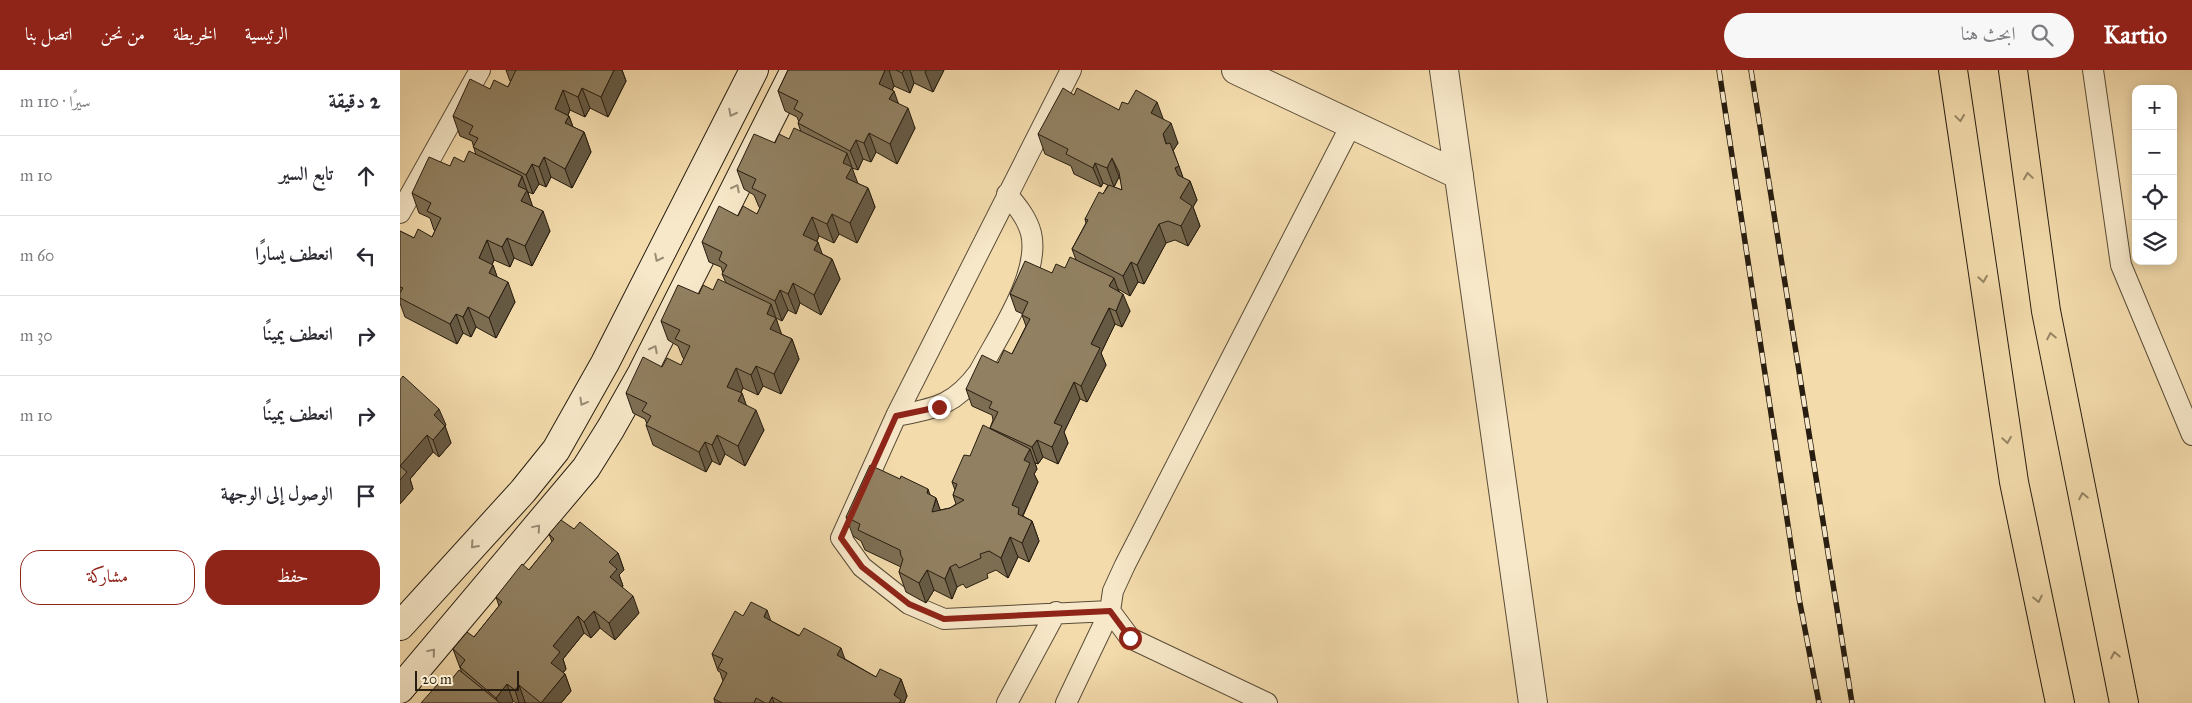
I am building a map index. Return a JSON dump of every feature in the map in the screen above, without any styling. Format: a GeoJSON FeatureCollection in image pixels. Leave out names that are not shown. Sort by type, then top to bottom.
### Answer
{"type":"FeatureCollection","features":[{"type":"Feature","properties":{"kind":"highway"},"geometry":{"type":"LineString","coordinates":[[1953,70],[2014,482],[2060,703]]}},
{"type":"Feature","properties":{"kind":"highway"},"geometry":{"type":"LineString","coordinates":[[2013,70],[2046,311],[2124,703]]}},
{"type":"Feature","properties":{"kind":"street"},"geometry":{"type":"LineString","coordinates":[[400,626],[523,492],[556,450],[605,363],[754,70]]}},
{"type":"Feature","properties":{"kind":"street"},"geometry":{"type":"LineString","coordinates":[[400,689],[586,468],[642,373],[795,70]]}},
{"type":"Feature","properties":{"kind":"street"},"geometry":{"type":"LineString","coordinates":[[1236,70],[1459,175]]}},
{"type":"Feature","properties":{"kind":"street"},"geometry":{"type":"LineString","coordinates":[[1444,70],[1533,703]]}},
{"type":"Feature","properties":{"kind":"lane"},"geometry":{"type":"LineString","coordinates":[[400,213],[480,70]]}},
{"type":"Feature","properties":{"kind":"lane"},"geometry":{"type":"LineString","coordinates":[[1071,70],[896,416],[841,538],[862,567],[909,604],[944,619],[1056,612],[1110,611]]}},
{"type":"Feature","properties":{"kind":"lane"},"geometry":{"type":"LineString","coordinates":[[2093,70],[2121,265],[2192,435]]}},
{"type":"Feature","properties":{"kind":"lane"},"geometry":{"type":"LineString","coordinates":[[1066,703],[1110,611],[1113,591],[1125,565],[1351,125]]}},
{"type":"Feature","properties":{"kind":"lane"},"geometry":{"type":"LineString","coordinates":[[896,416],[939,407],[955,398],[970,385],[979,372],[1027,280],[1033,259],[1031,234],[1024,214],[1007,194]]}},
{"type":"Feature","properties":{"kind":"lane"},"geometry":{"type":"LineString","coordinates":[[1110,611],[1130,638],[1267,703]]}},
{"type":"Feature","properties":{"kind":"lane"},"geometry":{"type":"LineString","coordinates":[[1007,703],[1056,612]]}},
{"type":"Feature","properties":{"kind":"building"},"geometry":{"type":"Polygon","coordinates":[[[516,70],[614,70],[601,97],[582,88],[578,97],[563,90],[555,109],[569,116],[565,123],[584,132],[565,169],[544,157],[539,167],[532,164],[526,175],[473,147],[478,138],[469,134],[473,126],[453,116],[470,79],[490,89],[494,80],[508,87],[516,70]]]}},
{"type":"Feature","properties":{"kind":"building"},"geometry":{"type":"Polygon","coordinates":[[[788,70],[885,70],[879,84],[894,91],[889,99],[908,108],[890,144],[869,133],[864,143],[856,140],[850,151],[798,123],[803,114],[794,109],[798,101],[778,91],[788,70]]]}},
{"type":"Feature","properties":{"kind":"building"},"geometry":{"type":"Polygon","coordinates":[[[1063,88],[1074,95],[1077,88],[1119,110],[1122,102],[1128,104],[1136,90],[1157,102],[1151,113],[1171,123],[1163,134],[1166,144],[1170,143],[1179,166],[1175,168],[1178,175],[1190,181],[1180,198],[1192,206],[1181,226],[1168,221],[1159,224],[1137,265],[1131,262],[1123,276],[1072,249],[1088,220],[1085,219],[1099,192],[1103,194],[1109,185],[1122,190],[1119,172],[1112,158],[1107,168],[1095,163],[1093,168],[1066,154],[1068,149],[1038,134],[1063,88]]]}},
{"type":"Feature","properties":{"kind":"building"},"geometry":{"type":"Polygon","coordinates":[[[794,128],[847,153],[843,163],[852,167],[846,178],[868,188],[850,223],[832,214],[827,224],[812,217],[803,235],[818,242],[814,250],[832,259],[814,295],[793,283],[788,294],[780,290],[775,301],[722,274],[727,265],[719,260],[722,252],[702,242],[719,206],[738,216],[743,206],[757,214],[766,195],[752,188],[756,179],[737,170],[754,134],[775,143],[779,134],[789,139],[794,128]]]}},
{"type":"Feature","properties":{"kind":"building"},"geometry":{"type":"Polygon","coordinates":[[[469,151],[522,176],[518,186],[527,190],[521,201],[543,211],[525,246],[507,238],[502,247],[487,240],[479,258],[493,265],[489,273],[508,282],[489,318],[468,307],[463,317],[456,314],[450,324],[400,298],[403,288],[400,287],[400,231],[414,238],[418,229],[432,237],[441,218],[427,211],[431,203],[412,193],[429,157],[450,166],[454,157],[464,162],[469,151]]]}},
{"type":"Feature","properties":{"kind":"building"},"geometry":{"type":"Polygon","coordinates":[[[1070,257],[1114,278],[1109,286],[1123,294],[1116,311],[1109,308],[1091,344],[1100,348],[1081,386],[1074,382],[1054,423],[1062,426],[1052,447],[1037,440],[1032,447],[990,428],[998,412],[989,408],[992,402],[966,389],[982,355],[998,363],[1004,350],[1012,354],[1030,319],[1022,315],[1028,302],[1010,294],[1025,261],[1052,273],[1056,264],[1065,268],[1070,257]]]}},
{"type":"Feature","properties":{"kind":"building"},"geometry":{"type":"Polygon","coordinates":[[[718,279],[771,304],[767,314],[776,318],[770,329],[792,339],[774,374],[756,366],[751,375],[736,368],[727,387],[742,393],[738,401],[756,410],[738,446],[717,435],[712,445],[705,442],[699,452],[646,425],[651,416],[642,411],[647,403],[626,393],[643,357],[662,367],[667,358],[681,365],[690,346],[675,339],[680,330],[661,321],[678,285],[699,294],[703,285],[713,290],[718,279]]]}},
{"type":"Feature","properties":{"kind":"building"},"geometry":{"type":"Polygon","coordinates":[[[403,376],[439,409],[434,415],[445,426],[433,440],[427,435],[400,466],[400,380],[403,376]]]}},
{"type":"Feature","properties":{"kind":"building"},"geometry":{"type":"Polygon","coordinates":[[[983,425],[1030,449],[1024,460],[1030,463],[1012,505],[1019,508],[1018,514],[1032,521],[1022,543],[1010,537],[1001,558],[989,551],[980,554],[981,558],[959,568],[956,564],[950,567],[945,579],[927,570],[919,583],[899,572],[903,559],[900,550],[858,530],[860,524],[846,517],[870,465],[900,479],[901,476],[928,489],[927,493],[936,498],[932,512],[950,508],[964,500],[953,495],[957,484],[952,482],[964,455],[970,456],[983,425]]]}},
{"type":"Feature","properties":{"kind":"building"},"geometry":{"type":"Polygon","coordinates":[[[400,466],[407,472],[400,480],[400,466]]]}},
{"type":"Feature","properties":{"kind":"building"},"geometry":{"type":"Polygon","coordinates":[[[561,520],[574,529],[580,522],[618,553],[609,562],[617,569],[610,577],[633,596],[609,623],[594,611],[584,622],[578,616],[553,646],[560,652],[551,663],[565,674],[541,703],[519,685],[515,690],[507,684],[496,698],[460,667],[465,660],[453,649],[467,632],[474,637],[502,602],[496,597],[522,564],[529,570],[554,539],[549,534],[561,520]]]}},
{"type":"Feature","properties":{"kind":"building"},"geometry":{"type":"Polygon","coordinates":[[[751,602],[767,610],[764,617],[799,636],[804,628],[841,648],[837,655],[876,677],[880,669],[901,679],[894,695],[901,700],[899,703],[783,703],[772,697],[769,703],[756,698],[754,703],[722,703],[714,699],[727,673],[718,668],[723,659],[712,654],[735,611],[743,616],[751,602]]]}},
{"type":"Feature","properties":{"kind":"building"},"geometry":{"type":"Polygon","coordinates":[[[459,670],[500,703],[421,703],[446,675],[451,680],[459,670]]]}},
{"type":"Feature","properties":{"kind":"railway"},"geometry":{"type":"LineString","coordinates":[[1719,70],[1799,598],[1819,703]]}},
{"type":"Feature","properties":{"kind":"railway"},"geometry":{"type":"LineString","coordinates":[[1751,70],[1852,703]]}},
{"type":"Feature","properties":{"kind":"route"},"geometry":{"type":"LineString","coordinates":[[939,407],[896,416],[860,492],[841,538],[862,567],[909,604],[944,619],[1056,612],[1110,611],[1130,638]]}}]}
